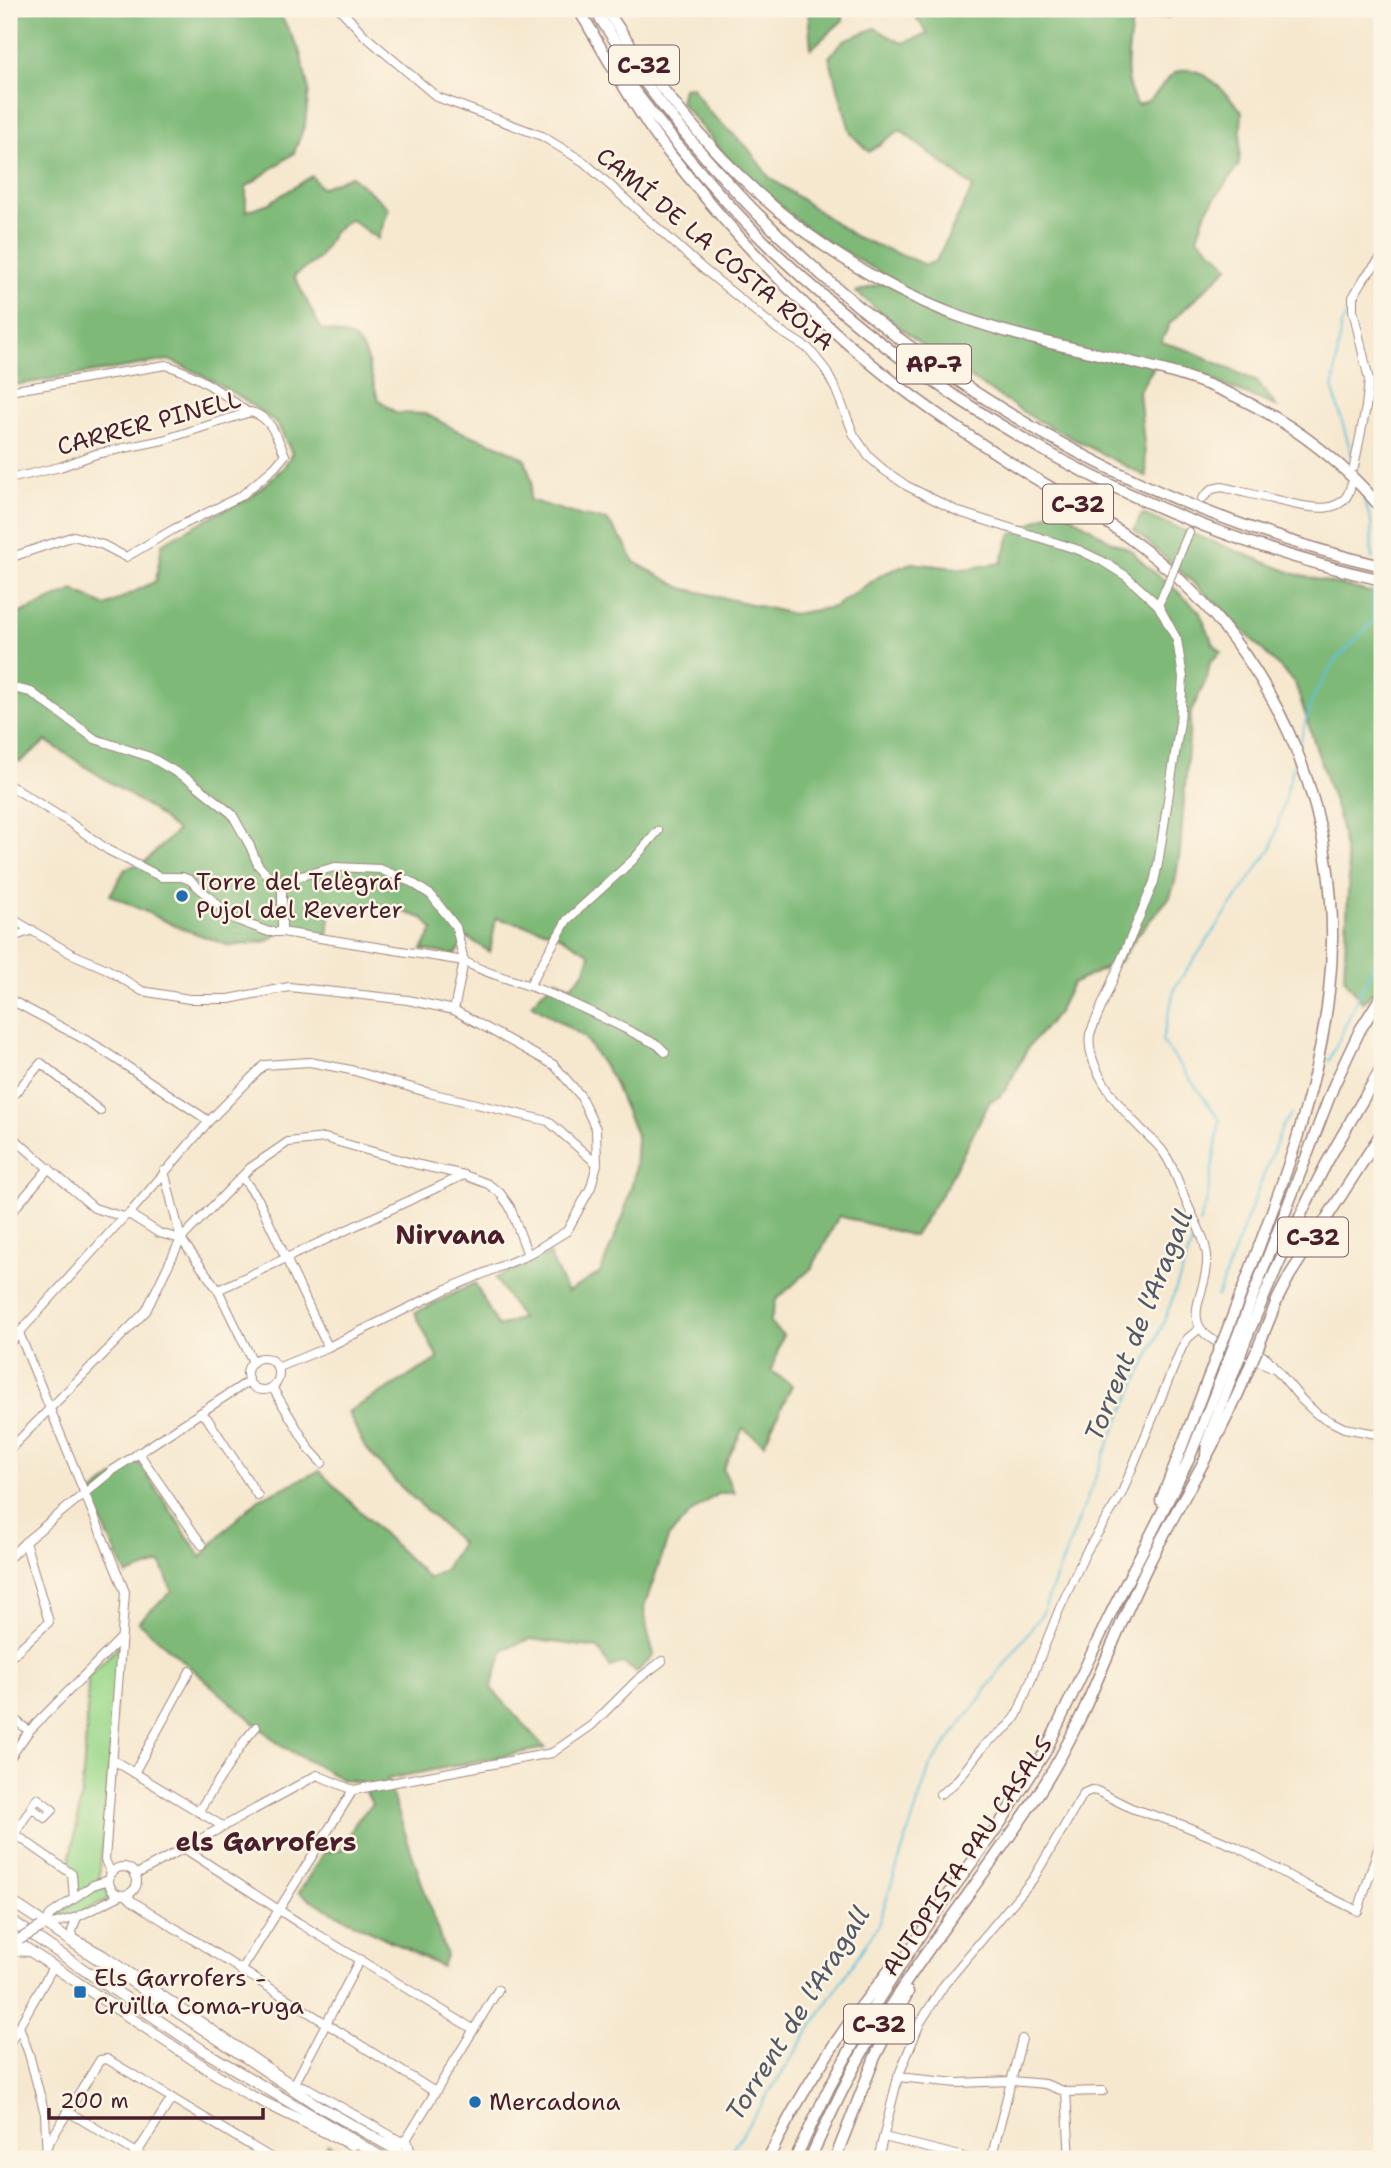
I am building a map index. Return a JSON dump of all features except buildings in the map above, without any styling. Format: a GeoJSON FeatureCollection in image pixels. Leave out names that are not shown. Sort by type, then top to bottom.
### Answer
{"type":"FeatureCollection","features":[{"type":"Feature","properties":{"kind":"highway","name":"AP-7"},"geometry":{"type":"LineString","coordinates":[[578,9],[632,89],[677,146],[741,217],[828,300],[908,365],[1003,427],[1132,495],[1232,537],[1313,563],[1382,580]]}},
{"type":"Feature","properties":{"kind":"highway","name":"AP-7"},"geometry":{"type":"LineString","coordinates":[[594,9],[682,131],[757,214],[809,265],[855,304],[951,377],[1043,435],[1140,484],[1262,532],[1382,566]]}},
{"type":"Feature","properties":{"kind":"highway","name":"C-32"},"geometry":{"type":"LineString","coordinates":[[606,9],[668,98],[723,160],[795,225],[855,266],[923,301],[989,327],[1182,376],[1232,395],[1279,420],[1309,440],[1344,469],[1382,509]]}},
{"type":"Feature","properties":{"kind":"highway","name":"C-32"},"geometry":{"type":"LineString","coordinates":[[590,29],[645,121],[724,220],[780,281],[851,346],[908,393],[966,434],[1118,530],[1169,569],[1200,600],[1233,638],[1261,679],[1287,727],[1312,794],[1327,856],[1333,919],[1329,991],[1315,1072],[1294,1150],[1142,1549]]}},
{"type":"Feature","properties":{"kind":"highway","name":"C-32"},"geometry":{"type":"LineString","coordinates":[[1205,1459],[1207,1442],[1240,1342],[1334,1085],[1360,1030],[1382,995]]}},
{"type":"Feature","properties":{"kind":"highway","name":"C-32"},"geometry":{"type":"LineString","coordinates":[[1240,1342],[1301,1214],[1382,1067]]}},
{"type":"Feature","properties":{"kind":"highway","name":"C-32"},"geometry":{"type":"LineString","coordinates":[[1205,1459],[1238,1398],[1274,1306],[1290,1275],[1382,1132]]}},
{"type":"Feature","properties":{"kind":"highway","name":"C-32"},"geometry":{"type":"LineString","coordinates":[[1142,1549],[1189,1459],[1236,1354]]}},
{"type":"Feature","properties":{"kind":"highway","name":"AUTOPISTA PAU CASALS"},"geometry":{"type":"LineString","coordinates":[[810,2159],[879,2023],[1026,1812],[1070,1740],[1149,1563],[1205,1459]]}},
{"type":"Feature","properties":{"kind":"highway","name":"AUTOPISTA PAU CASALS"},"geometry":{"type":"LineString","coordinates":[[795,2159],[850,2047],[873,2008],[923,1929],[968,1869],[1032,1774],[1142,1549]]}},
{"type":"Feature","properties":{"kind":"highway"},"geometry":{"type":"LineString","coordinates":[[768,2159],[810,2080],[910,1941],[923,1929]]}},
{"type":"Feature","properties":{"kind":"highway"},"geometry":{"type":"LineString","coordinates":[[835,2159],[875,2057],[927,1953]]}},
{"type":"Feature","properties":{"kind":"main road"},"geometry":{"type":"LineString","coordinates":[[9,1899],[43,1926],[73,1941],[317,2105],[412,2159]]}},
{"type":"Feature","properties":{"kind":"main road"},"geometry":{"type":"LineString","coordinates":[[9,1919],[204,2051],[385,2159]]}},
{"type":"Feature","properties":{"kind":"main road"},"geometry":{"type":"LineString","coordinates":[[13,1941],[43,1926]]}},
{"type":"Feature","properties":{"kind":"main road"},"geometry":{"type":"LineString","coordinates":[[13,1941],[249,2095],[337,2138],[369,2150]]}},
{"type":"Feature","properties":{"kind":"main road"},"geometry":{"type":"LineString","coordinates":[[9,1952],[32,1952]]}},
{"type":"Feature","properties":{"kind":"main road"},"geometry":{"type":"LineString","coordinates":[[377,2140],[397,2145],[404,2141],[412,2159]]}},
{"type":"Feature","properties":{"kind":"street","name":"CAMÍ DE LA COSTA ROJA"},"geometry":{"type":"LineString","coordinates":[[340,9],[365,36],[437,97],[542,136],[584,162],[710,275],[777,329],[809,349],[825,369],[854,435],[869,457],[907,486],[959,512],[1079,550],[1102,561],[1126,576],[1164,613],[1177,640],[1183,677],[1181,709],[1158,864],[1154,882],[1102,1002],[1089,1039],[1095,1064],[1109,1090],[1166,1155],[1203,1239],[1207,1263],[1196,1310],[1200,1330]]}},
{"type":"Feature","properties":{"kind":"street"},"geometry":{"type":"LineString","coordinates":[[1354,467],[1369,380],[1353,310],[1353,297],[1364,277],[1382,257]]}},
{"type":"Feature","properties":{"kind":"street"},"geometry":{"type":"LineString","coordinates":[[9,391],[166,365],[187,372],[221,391],[248,413]]}},
{"type":"Feature","properties":{"kind":"street","name":"CARRER PINELL"},"geometry":{"type":"LineString","coordinates":[[9,478],[60,467],[96,454],[163,440],[248,413],[259,414],[273,428],[285,455],[275,467],[240,496],[126,557],[103,545],[74,536],[9,558]]}},
{"type":"Feature","properties":{"kind":"street"},"geometry":{"type":"LineString","coordinates":[[1202,499],[1212,489],[1222,487],[1306,507],[1327,508],[1345,500],[1351,485]]}},
{"type":"Feature","properties":{"kind":"street"},"geometry":{"type":"LineString","coordinates":[[1158,605],[1189,532]]}},
{"type":"Feature","properties":{"kind":"street"},"geometry":{"type":"LineString","coordinates":[[9,687],[31,692],[95,739],[150,757],[191,781],[232,814],[258,864],[269,877],[282,881],[335,867],[380,869],[411,882],[430,895],[456,927],[464,961],[454,1010]]}},
{"type":"Feature","properties":{"kind":"street"},"geometry":{"type":"LineString","coordinates":[[9,785],[119,855],[161,877],[182,877],[190,880],[234,919],[269,932],[464,961],[479,971],[529,986],[617,1025],[658,1045],[665,1052]]}},
{"type":"Feature","properties":{"kind":"street"},"geometry":{"type":"LineString","coordinates":[[529,986],[567,920],[633,860],[658,831]]}},
{"type":"Feature","properties":{"kind":"street"},"geometry":{"type":"LineString","coordinates":[[282,881],[282,932]]}},
{"type":"Feature","properties":{"kind":"street"},"geometry":{"type":"LineString","coordinates":[[9,918],[70,953],[107,969],[142,991],[189,999],[229,999],[289,986],[408,1000],[454,1010],[554,1065],[580,1096],[596,1129],[597,1164],[591,1187],[567,1231],[528,1255],[447,1289],[328,1347],[277,1368]]}},
{"type":"Feature","properties":{"kind":"street"},"geometry":{"type":"LineString","coordinates":[[9,938],[33,930]]}},
{"type":"Feature","properties":{"kind":"street"},"geometry":{"type":"LineString","coordinates":[[9,999],[95,1045],[209,1121]]}},
{"type":"Feature","properties":{"kind":"street"},"geometry":{"type":"LineString","coordinates":[[9,1344],[209,1121],[264,1065],[310,1062],[351,1070],[430,1093],[548,1121],[597,1164]]}},
{"type":"Feature","properties":{"kind":"street"},"geometry":{"type":"LineString","coordinates":[[9,1100],[41,1063],[100,1111]]}},
{"type":"Feature","properties":{"kind":"street"},"geometry":{"type":"LineString","coordinates":[[9,1134],[94,1208],[126,1216],[159,1233],[181,1239]]}},
{"type":"Feature","properties":{"kind":"street"},"geometry":{"type":"LineString","coordinates":[[9,1450],[146,1311],[181,1239],[250,1168],[288,1142],[325,1138],[464,1175],[488,1184],[510,1207],[528,1255]]}},
{"type":"Feature","properties":{"kind":"street"},"geometry":{"type":"LineString","coordinates":[[9,1215],[49,1168]]}},
{"type":"Feature","properties":{"kind":"street"},"geometry":{"type":"LineString","coordinates":[[164,1171],[181,1239],[218,1290],[253,1362]]}},
{"type":"Feature","properties":{"kind":"street"},"geometry":{"type":"LineString","coordinates":[[218,1290],[464,1175]]}},
{"type":"Feature","properties":{"kind":"street"},"geometry":{"type":"LineString","coordinates":[[242,1177],[258,1199],[328,1347]]}},
{"type":"Feature","properties":{"kind":"street"},"geometry":{"type":"LineString","coordinates":[[940,1794],[956,1783],[984,1746],[1007,1729],[1017,1715],[1059,1610],[1086,1552],[1121,1495],[1188,1338],[1200,1330],[1263,1355],[1310,1408],[1326,1420],[1344,1428],[1382,1435]]}},
{"type":"Feature","properties":{"kind":"street"},"geometry":{"type":"LineString","coordinates":[[19,1333],[125,1592],[104,1860],[112,1889],[436,2092]]}},
{"type":"Feature","properties":{"kind":"street"},"geometry":{"type":"LineString","coordinates":[[268,1359],[277,1368],[278,1379],[272,1387],[257,1389],[249,1381],[247,1373],[253,1362],[268,1359]]}},
{"type":"Feature","properties":{"kind":"street"},"geometry":{"type":"LineString","coordinates":[[9,1558],[113,1470],[249,1381]]}},
{"type":"Feature","properties":{"kind":"street"},"geometry":{"type":"LineString","coordinates":[[272,1387],[310,1450],[322,1464]]}},
{"type":"Feature","properties":{"kind":"street"},"geometry":{"type":"LineString","coordinates":[[201,1413],[207,1418],[258,1496]]}},
{"type":"Feature","properties":{"kind":"street"},"geometry":{"type":"LineString","coordinates":[[138,1452],[202,1545]]}},
{"type":"Feature","properties":{"kind":"street"},"geometry":{"type":"LineString","coordinates":[[9,1658],[48,1622],[25,1542]]}},
{"type":"Feature","properties":{"kind":"street"},"geometry":{"type":"LineString","coordinates":[[9,1759],[29,1731],[121,1638]]}},
{"type":"Feature","properties":{"kind":"street"},"geometry":{"type":"LineString","coordinates":[[135,1875],[317,1775],[353,1790],[552,1753],[592,1726],[637,1680],[662,1661]]}},
{"type":"Feature","properties":{"kind":"street"},"geometry":{"type":"LineString","coordinates":[[134,1773],[190,1671]]}},
{"type":"Feature","properties":{"kind":"street"},"geometry":{"type":"LineString","coordinates":[[9,1715],[29,1731]]}},
{"type":"Feature","properties":{"kind":"street"},"geometry":{"type":"LineString","coordinates":[[198,1812],[256,1727]]}},
{"type":"Feature","properties":{"kind":"street"},"geometry":{"type":"LineString","coordinates":[[113,1760],[224,1827]]}},
{"type":"Feature","properties":{"kind":"street"},"geometry":{"type":"LineString","coordinates":[[241,1972],[353,1790]]}},
{"type":"Feature","properties":{"kind":"street"},"geometry":{"type":"LineString","coordinates":[[878,2159],[898,2077],[920,2023],[944,1985],[1032,1880],[1084,1793],[1097,1791],[1131,1808],[1237,1846],[1358,1911],[1382,1837]]}},
{"type":"Feature","properties":{"kind":"street"},"geometry":{"type":"LineString","coordinates":[[32,1808],[15,1834],[72,1874],[74,1899]]}},
{"type":"Feature","properties":{"kind":"street"},"geometry":{"type":"LineString","coordinates":[[185,1849],[278,1910],[473,2029]]}},
{"type":"Feature","properties":{"kind":"street"},"geometry":{"type":"LineString","coordinates":[[123,1867],[132,1870],[135,1875],[136,1886],[131,1892],[77,1917],[43,1926],[50,1915],[123,1867]]}},
{"type":"Feature","properties":{"kind":"street"},"geometry":{"type":"LineString","coordinates":[[77,1917],[73,1926],[73,1941],[104,1955],[289,2081],[307,2088],[404,2141],[498,1990]]}},
{"type":"Feature","properties":{"kind":"street"},"geometry":{"type":"LineString","coordinates":[[295,2083],[360,1959]]}},
{"type":"Feature","properties":{"kind":"street"},"geometry":{"type":"LineString","coordinates":[[9,2044],[53,1967]]}},
{"type":"Feature","properties":{"kind":"street"},"geometry":{"type":"LineString","coordinates":[[19,2026],[45,2114],[47,2159]]}},
{"type":"Feature","properties":{"kind":"street"},"geometry":{"type":"LineString","coordinates":[[991,2159],[1022,2039]]}},
{"type":"Feature","properties":{"kind":"street"},"geometry":{"type":"LineString","coordinates":[[47,2146],[100,2060],[107,2059],[263,2157],[273,2159]]}},
{"type":"Feature","properties":{"kind":"street"},"geometry":{"type":"LineString","coordinates":[[898,2077],[957,2083],[1012,2081],[1045,2084],[1066,2092],[1102,2091]]}},
{"type":"Feature","properties":{"kind":"street"},"geometry":{"type":"LineString","coordinates":[[295,2083],[317,2105]]}},
{"type":"Feature","properties":{"kind":"street"},"geometry":{"type":"LineString","coordinates":[[1066,2092],[1070,2159]]}},
{"type":"Feature","properties":{"kind":"street"},"geometry":{"type":"LineString","coordinates":[[135,2156],[172,2098]]}},
{"type":"Feature","properties":{"kind":"street"},"geometry":{"type":"LineString","coordinates":[[67,2111],[135,2156],[146,2159]]}},
{"type":"Feature","properties":{"kind":"street"},"geometry":{"type":"LineString","coordinates":[[45,2114],[52,2120],[61,2121]]}},
{"type":"Feature","properties":{"kind":"street"},"geometry":{"type":"LineString","coordinates":[[884,2137],[972,2159]]}},
{"type":"Feature","properties":{"kind":"green space"},"geometry":{"type":"Polygon","coordinates":[[[9,9],[277,9],[299,49],[309,90],[305,124],[294,153],[246,187],[246,211],[269,203],[312,176],[321,188],[351,176],[389,208],[378,239],[350,219],[334,232],[318,259],[294,276],[321,329],[353,338],[365,352],[378,399],[396,413],[426,414],[456,430],[500,446],[525,459],[532,482],[529,500],[582,516],[607,520],[625,544],[634,562],[682,588],[793,614],[834,607],[883,574],[911,563],[965,569],[1001,563],[1010,536],[1059,508],[1110,541],[1131,550],[1175,589],[1199,611],[1213,643],[1221,652],[1210,662],[1207,678],[1191,712],[1180,851],[1170,897],[1138,934],[1120,961],[1072,984],[1057,1014],[1029,1046],[1006,1089],[999,1097],[990,1101],[948,1183],[914,1236],[839,1216],[812,1268],[776,1300],[770,1323],[783,1335],[771,1371],[792,1385],[764,1444],[743,1428],[723,1469],[734,1493],[719,1493],[691,1513],[669,1536],[644,1607],[654,1655],[637,1672],[622,1663],[610,1667],[598,1648],[530,1639],[504,1649],[491,1688],[545,1748],[387,1779],[446,1955],[442,1967],[299,1893],[323,1853],[341,1850],[356,1822],[372,1804],[361,1782],[343,1780],[281,1746],[138,1622],[172,1591],[161,1563],[127,1575],[89,1496],[138,1461],[201,1557],[229,1526],[259,1499],[319,1471],[429,1579],[445,1569],[461,1543],[395,1481],[364,1446],[348,1412],[438,1359],[415,1313],[475,1283],[498,1327],[521,1318],[495,1278],[549,1254],[567,1292],[600,1273],[623,1217],[635,1172],[637,1137],[612,1078],[584,1037],[531,1004],[555,979],[570,986],[584,973],[590,954],[553,932],[496,918],[490,952],[467,937],[455,955],[422,950],[433,930],[423,918],[387,907],[364,904],[331,907],[328,936],[286,928],[268,941],[230,946],[178,927],[110,895],[125,869],[146,861],[177,831],[151,809],[46,741],[20,762],[9,754],[9,618],[73,590],[106,606],[156,581],[162,544],[250,498],[284,467],[292,453],[278,425],[242,398],[169,360],[9,386],[9,9]]]}},
{"type":"Feature","properties":{"kind":"green space"},"geometry":{"type":"Polygon","coordinates":[[[808,9],[843,9],[843,20],[811,49],[808,9]]]}},
{"type":"Feature","properties":{"kind":"green space"},"geometry":{"type":"Polygon","coordinates":[[[913,9],[1186,9],[1169,17],[1132,21],[1127,64],[1132,96],[1137,105],[1146,102],[1176,73],[1186,70],[1196,71],[1206,77],[1242,111],[1239,165],[1207,209],[1197,237],[1229,266],[1170,323],[1161,342],[1191,351],[1258,382],[1276,406],[1157,362],[1139,391],[1147,477],[1033,418],[933,354],[856,292],[893,280],[805,227],[734,166],[680,102],[683,88],[692,87],[708,111],[747,147],[769,177],[856,237],[926,265],[936,261],[973,187],[900,130],[869,152],[851,134],[829,57],[844,40],[875,28],[902,43],[928,34],[912,12],[913,9]]]}},
{"type":"Feature","properties":{"kind":"green space"},"geometry":{"type":"Polygon","coordinates":[[[1142,514],[1295,574],[1382,595],[1382,980],[1363,1003],[1344,978],[1349,872],[1339,818],[1295,683],[1216,603],[1134,530],[1142,514]]]}},
{"type":"Feature","properties":{"kind":"green space"},"geometry":{"type":"Polygon","coordinates":[[[120,1645],[99,1880],[77,1893],[76,1874],[69,1864],[78,1819],[83,1771],[88,1677],[120,1645]]]}},
{"type":"Feature","properties":{"kind":"green space"},"geometry":{"type":"Polygon","coordinates":[[[104,1886],[110,1894],[107,1900],[60,1919],[59,1915],[74,1902],[104,1886]]]}},
{"type":"Feature","properties":{"kind":"green space"},"geometry":{"type":"Polygon","coordinates":[[[328,2144],[358,2159],[318,2159],[328,2144]]]}},
{"type":"Feature","properties":{"kind":"waterway","name":"Torrent de l'Aragall"},"geometry":{"type":"LineString","coordinates":[[1376,258],[1382,247]]}},
{"type":"Feature","properties":{"kind":"waterway","name":"Torrent de l'Aragall"},"geometry":{"type":"LineString","coordinates":[[1349,309],[1341,325],[1333,390],[1352,456]]}},
{"type":"Feature","properties":{"kind":"waterway","name":"Torrent de l'Aragall"},"geometry":{"type":"LineString","coordinates":[[1363,495],[1371,522],[1372,559]]}},
{"type":"Feature","properties":{"kind":"waterway","name":"Torrent de l'Aragall"},"geometry":{"type":"LineString","coordinates":[[1299,745],[1312,699],[1336,660],[1373,622],[1372,582]]}},
{"type":"Feature","properties":{"kind":"waterway"},"geometry":{"type":"LineString","coordinates":[[1373,622],[1382,623]]}},
{"type":"Feature","properties":{"kind":"waterway","name":"Torrent de l'Aragall"},"geometry":{"type":"LineString","coordinates":[[1199,1223],[1207,1201],[1220,1120],[1162,1041],[1175,987],[1272,847],[1295,760]]}},
{"type":"Feature","properties":{"kind":"waterway"},"geometry":{"type":"LineString","coordinates":[[1329,1061],[1373,965],[1382,953]]}},
{"type":"Feature","properties":{"kind":"waterway"},"geometry":{"type":"LineString","coordinates":[[1217,1297],[1283,1125],[1291,1114]]}},
{"type":"Feature","properties":{"kind":"waterway","name":"Torrent de l'Aragall"},"geometry":{"type":"LineString","coordinates":[[726,2159],[878,1925],[930,1766],[1042,1614],[1110,1440],[1164,1322],[1196,1232]]}},
{"type":"Feature","properties":{"kind":"place","name":"Torre del Telègraf Pujol del Reverter"},"geometry":{"type":"Point","coordinates":[182,896]}},
{"type":"Feature","properties":{"kind":"place","name":"Els Garrofers - Cruïlla Coma-ruga"},"geometry":{"type":"Point","coordinates":[80,1992]}},
{"type":"Feature","properties":{"kind":"place","name":"Mercadona"},"geometry":{"type":"Point","coordinates":[475,2102]}},
{"type":"Feature","properties":{"kind":"district","name":"Nirvana"},"geometry":{"type":"Point","coordinates":[450,1234]}},
{"type":"Feature","properties":{"kind":"district","name":"els Garrofers"},"geometry":{"type":"Point","coordinates":[266,1841]}}]}
